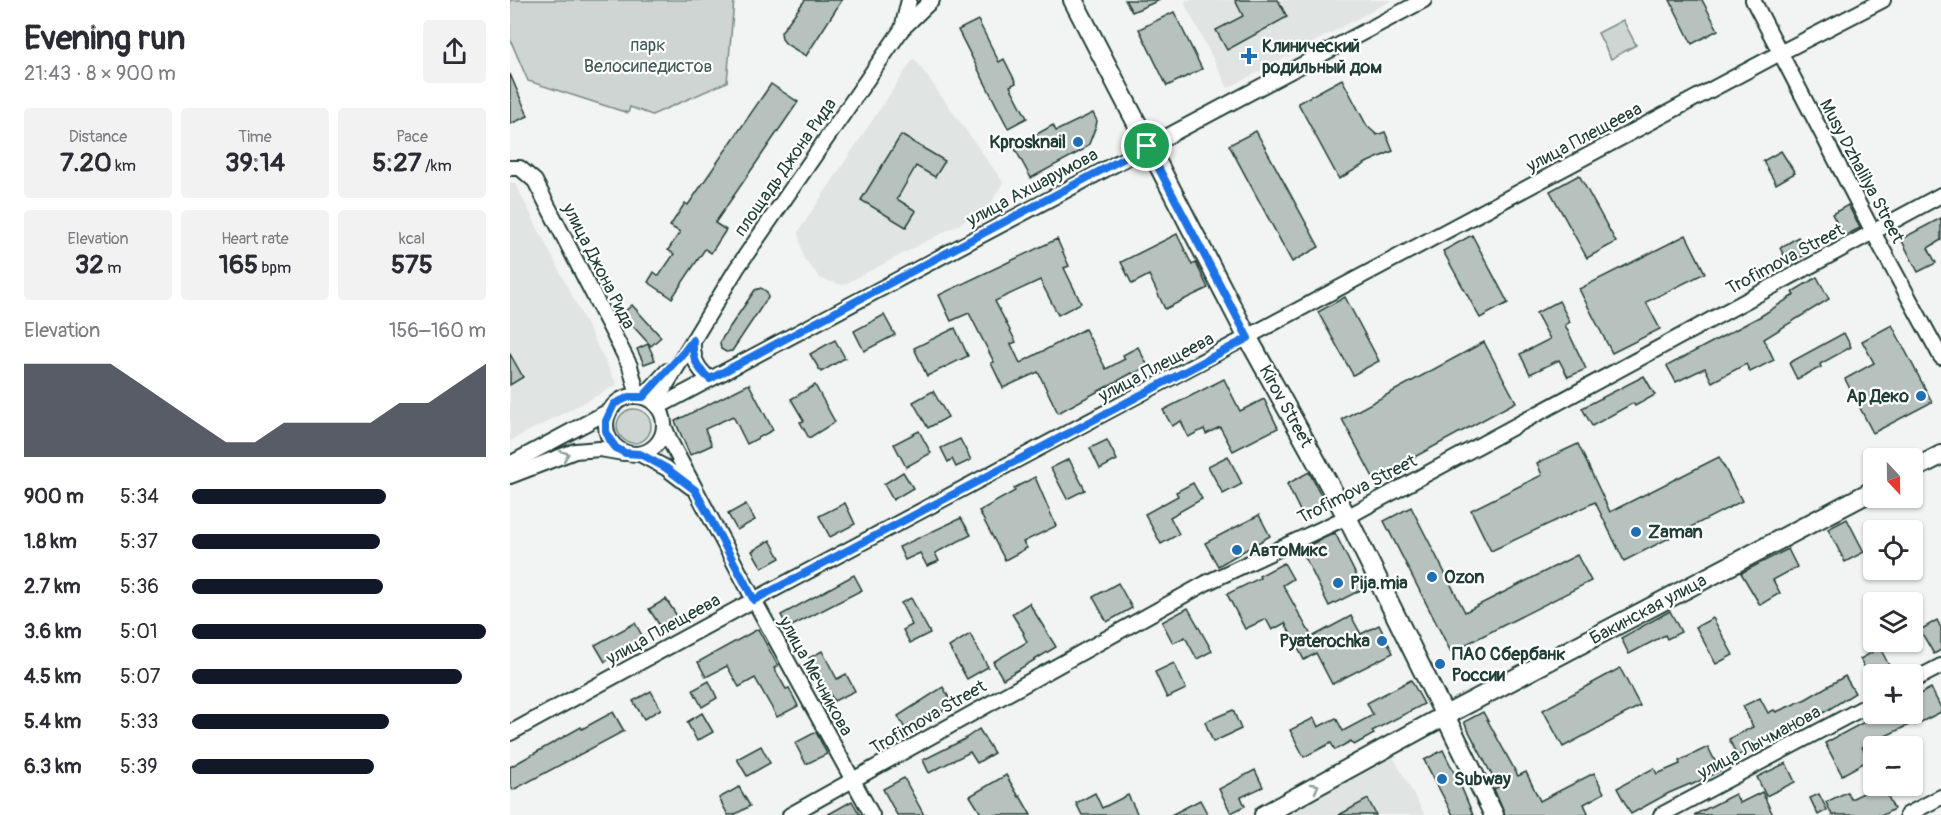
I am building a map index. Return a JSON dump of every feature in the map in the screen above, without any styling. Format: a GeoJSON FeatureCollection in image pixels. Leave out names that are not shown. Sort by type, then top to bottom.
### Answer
{"type":"FeatureCollection","features":[{"type":"Feature","properties":{"kind":"main road","name":"Kirov Street"},"geometry":{"type":"LineString","coordinates":[[1073,0],[1248,338],[1347,517],[1494,815]]}},
{"type":"Feature","properties":{"kind":"main road"},"geometry":{"type":"LineString","coordinates":[[1923,464],[1941,454]]}},
{"type":"Feature","properties":{"kind":"main road","name":"Бакинская улица"},"geometry":{"type":"LineString","coordinates":[[1264,815],[1444,716],[1863,496]]}},
{"type":"Feature","properties":{"kind":"street","name":"площадь Джона Рида"},"geometry":{"type":"LineString","coordinates":[[648,401],[693,340],[737,268],[902,29],[909,0]]}},
{"type":"Feature","properties":{"kind":"street"},"geometry":{"type":"LineString","coordinates":[[902,29],[932,0]]}},
{"type":"Feature","properties":{"kind":"street","name":"улица Ахшарумова"},"geometry":{"type":"LineString","coordinates":[[648,401],[710,379],[1424,0]]}},
{"type":"Feature","properties":{"kind":"street","name":"Musy Dzhalilya Street"},"geometry":{"type":"LineString","coordinates":[[1753,0],[1873,232],[1941,357]]}},
{"type":"Feature","properties":{"kind":"street","name":"улица Плещеева"},"geometry":{"type":"LineString","coordinates":[[510,733],[754,600],[1883,0]]}},
{"type":"Feature","properties":{"kind":"street","name":"улица Джона Рида"},"geometry":{"type":"LineString","coordinates":[[510,168],[520,168],[535,181],[648,401]]}},
{"type":"Feature","properties":{"kind":"street","name":"Trofimova Street"},"geometry":{"type":"LineString","coordinates":[[790,815],[1206,583],[1347,517],[1941,195]]}},
{"type":"Feature","properties":{"kind":"street"},"geometry":{"type":"LineString","coordinates":[[693,340],[693,356],[696,363],[710,379]]}},
{"type":"Feature","properties":{"kind":"street"},"geometry":{"type":"LineString","coordinates":[[510,464],[609,411],[621,399],[648,401],[663,416],[662,435],[650,451],[640,454],[600,449],[575,451],[510,476]]}},
{"type":"Feature","properties":{"kind":"street"},"geometry":{"type":"LineString","coordinates":[[609,411],[606,431],[616,448],[625,453]]}},
{"type":"Feature","properties":{"kind":"street","name":"улица Мечникова"},"geometry":{"type":"LineString","coordinates":[[664,426],[695,490],[872,815]]}},
{"type":"Feature","properties":{"kind":"street","name":"улица Мечникова"},"geometry":{"type":"LineString","coordinates":[[640,454],[666,468],[695,490]]}},
{"type":"Feature","properties":{"kind":"street"},"geometry":{"type":"LineString","coordinates":[[1923,675],[1941,666]]}},
{"type":"Feature","properties":{"kind":"street","name":"улица Лычманова"},"geometry":{"type":"LineString","coordinates":[[1661,815],[1863,708]]}},
{"type":"Feature","properties":{"kind":"street"},"geometry":{"type":"LineString","coordinates":[[1907,815],[1941,797]]}},
{"type":"Feature","properties":{"kind":"shaded area","name":"Клинический родильный дом"},"geometry":{"type":"Polygon","coordinates":[[[1186,0],[1392,0],[1228,88],[1185,4],[1186,0]]]}},
{"type":"Feature","properties":{"kind":"shaded area"},"geometry":{"type":"Polygon","coordinates":[[[914,58],[1003,182],[988,209],[843,285],[821,279],[804,259],[798,232],[914,58]]]}},
{"type":"Feature","properties":{"kind":"shaded area"},"geometry":{"type":"Polygon","coordinates":[[[510,183],[515,183],[617,385],[510,441],[510,183]]]}},
{"type":"Feature","properties":{"kind":"shaded area"},"geometry":{"type":"Polygon","coordinates":[[[1392,755],[1425,815],[1281,815],[1392,755]]]}},
{"type":"Feature","properties":{"kind":"green space","name":"парк Велосипедистов"},"geometry":{"type":"Polygon","coordinates":[[[510,0],[734,0],[727,82],[652,115],[630,107],[628,113],[528,81],[510,39],[510,0]]]}},
{"type":"Feature","properties":{"kind":"green space"},"geometry":{"type":"Polygon","coordinates":[[[1623,20],[1636,45],[1611,59],[1598,33],[1623,20]]]}},
{"type":"Feature","properties":{"kind":"green space"},"geometry":{"type":"Polygon","coordinates":[[[634,409],[646,414],[651,426],[646,438],[634,443],[622,438],[617,426],[622,414],[634,409]]]}},
{"type":"Feature","properties":{"kind":"building"},"geometry":{"type":"Polygon","coordinates":[[[805,0],[842,0],[806,56],[786,44],[781,32],[805,0]]]}},
{"type":"Feature","properties":{"kind":"building"},"geometry":{"type":"Polygon","coordinates":[[[1125,0],[1160,0],[1132,12],[1125,0]]]}},
{"type":"Feature","properties":{"kind":"building"},"geometry":{"type":"Polygon","coordinates":[[[1235,0],[1278,0],[1287,17],[1227,50],[1216,30],[1243,16],[1235,0]]]}},
{"type":"Feature","properties":{"kind":"building"},"geometry":{"type":"Polygon","coordinates":[[[1670,0],[1702,0],[1718,30],[1692,44],[1670,0]]]}},
{"type":"Feature","properties":{"kind":"building"},"geometry":{"type":"Polygon","coordinates":[[[1174,12],[1202,69],[1167,86],[1139,29],[1174,12]]]}},
{"type":"Feature","properties":{"kind":"building"},"geometry":{"type":"Polygon","coordinates":[[[978,20],[999,62],[1004,59],[1016,83],[1010,86],[1027,118],[1008,128],[958,30],[978,20]]]}},
{"type":"Feature","properties":{"kind":"building"},"geometry":{"type":"Polygon","coordinates":[[[510,74],[528,116],[510,124],[510,74]]]}},
{"type":"Feature","properties":{"kind":"building"},"geometry":{"type":"Polygon","coordinates":[[[1342,79],[1367,126],[1377,135],[1385,132],[1393,151],[1339,179],[1298,103],[1342,79]]]}},
{"type":"Feature","properties":{"kind":"building"},"geometry":{"type":"Polygon","coordinates":[[[771,84],[798,102],[715,223],[726,230],[711,253],[705,249],[672,298],[648,282],[654,272],[659,276],[674,254],[668,250],[680,232],[670,226],[685,203],[688,205],[771,84]]]}},
{"type":"Feature","properties":{"kind":"building"},"geometry":{"type":"Polygon","coordinates":[[[1093,113],[1097,121],[1089,144],[1083,150],[1031,178],[1014,147],[1053,125],[1056,131],[1093,113]]]}},
{"type":"Feature","properties":{"kind":"building"},"geometry":{"type":"Polygon","coordinates":[[[1256,131],[1319,247],[1292,262],[1229,145],[1256,131]]]}},
{"type":"Feature","properties":{"kind":"building"},"geometry":{"type":"Polygon","coordinates":[[[901,135],[945,161],[935,177],[916,166],[897,199],[916,211],[906,227],[861,200],[901,135]]]}},
{"type":"Feature","properties":{"kind":"building"},"geometry":{"type":"Polygon","coordinates":[[[1781,151],[1795,173],[1776,184],[1763,161],[1781,151]]]}},
{"type":"Feature","properties":{"kind":"building"},"geometry":{"type":"Polygon","coordinates":[[[1579,175],[1616,242],[1587,258],[1550,191],[1579,175]]]}},
{"type":"Feature","properties":{"kind":"building"},"geometry":{"type":"Polygon","coordinates":[[[1848,205],[1860,228],[1844,236],[1832,214],[1848,205]]]}},
{"type":"Feature","properties":{"kind":"building"},"geometry":{"type":"Polygon","coordinates":[[[1941,218],[1941,240],[1928,248],[1936,263],[1918,272],[1901,239],[1941,218]]]}},
{"type":"Feature","properties":{"kind":"building"},"geometry":{"type":"Polygon","coordinates":[[[1177,234],[1192,265],[1196,263],[1208,288],[1165,309],[1149,275],[1132,284],[1121,262],[1177,234]]]}},
{"type":"Feature","properties":{"kind":"building"},"geometry":{"type":"Polygon","coordinates":[[[1472,235],[1508,303],[1480,318],[1443,251],[1472,235]]]}},
{"type":"Feature","properties":{"kind":"building"},"geometry":{"type":"Polygon","coordinates":[[[1686,235],[1705,273],[1646,302],[1660,329],[1612,353],[1579,289],[1686,235]]]}},
{"type":"Feature","properties":{"kind":"building"},"geometry":{"type":"Polygon","coordinates":[[[1798,237],[1808,253],[1789,264],[1780,248],[1798,237]]]}},
{"type":"Feature","properties":{"kind":"building"},"geometry":{"type":"Polygon","coordinates":[[[1057,239],[1069,266],[1064,268],[1081,303],[1058,315],[1040,280],[995,301],[1016,342],[1011,344],[1020,363],[1085,329],[1106,369],[1125,359],[1123,355],[1138,347],[1148,366],[1058,413],[1038,372],[1003,388],[991,363],[994,362],[969,313],[951,321],[939,295],[1057,239]]]}},
{"type":"Feature","properties":{"kind":"building"},"geometry":{"type":"Polygon","coordinates":[[[1817,277],[1829,299],[1764,339],[1774,360],[1750,372],[1746,364],[1712,382],[1705,368],[1676,382],[1667,366],[1761,316],[1794,295],[1792,292],[1817,277]]]}},
{"type":"Feature","properties":{"kind":"building"},"geometry":{"type":"Polygon","coordinates":[[[761,288],[767,292],[768,298],[732,351],[726,352],[721,349],[720,343],[723,337],[755,290],[761,288]]]}},
{"type":"Feature","properties":{"kind":"building"},"geometry":{"type":"Polygon","coordinates":[[[1345,297],[1379,361],[1353,375],[1318,312],[1345,297]]]}},
{"type":"Feature","properties":{"kind":"building"},"geometry":{"type":"Polygon","coordinates":[[[1559,301],[1570,322],[1565,325],[1586,369],[1568,377],[1559,360],[1530,374],[1520,354],[1550,339],[1536,313],[1559,301]]]}},
{"type":"Feature","properties":{"kind":"building"},"geometry":{"type":"Polygon","coordinates":[[[632,305],[661,337],[651,346],[622,314],[632,305]]]}},
{"type":"Feature","properties":{"kind":"building"},"geometry":{"type":"Polygon","coordinates":[[[884,315],[895,335],[864,351],[854,331],[884,315]]]}},
{"type":"Feature","properties":{"kind":"building"},"geometry":{"type":"Polygon","coordinates":[[[1892,325],[1932,402],[1873,433],[1845,379],[1874,363],[1862,341],[1892,325]]]}},
{"type":"Feature","properties":{"kind":"building"},"geometry":{"type":"Polygon","coordinates":[[[955,328],[968,356],[927,376],[914,348],[955,328]]]}},
{"type":"Feature","properties":{"kind":"building"},"geometry":{"type":"Polygon","coordinates":[[[1844,333],[1851,347],[1820,364],[1821,367],[1797,379],[1789,363],[1844,333]]]}},
{"type":"Feature","properties":{"kind":"building"},"geometry":{"type":"Polygon","coordinates":[[[835,340],[845,358],[821,372],[810,354],[835,340]]]}},
{"type":"Feature","properties":{"kind":"building"},"geometry":{"type":"Polygon","coordinates":[[[1484,342],[1516,402],[1374,479],[1342,419],[1484,342]]]}},
{"type":"Feature","properties":{"kind":"building"},"geometry":{"type":"Polygon","coordinates":[[[648,344],[655,360],[644,364],[637,349],[648,344]]]}},
{"type":"Feature","properties":{"kind":"building"},"geometry":{"type":"Polygon","coordinates":[[[510,354],[523,377],[510,385],[510,354]]]}},
{"type":"Feature","properties":{"kind":"building"},"geometry":{"type":"Polygon","coordinates":[[[1644,376],[1655,395],[1635,406],[1633,403],[1592,426],[1582,408],[1644,376]]]}},
{"type":"Feature","properties":{"kind":"building"},"geometry":{"type":"Polygon","coordinates":[[[1224,379],[1240,411],[1264,399],[1278,428],[1233,451],[1220,427],[1206,434],[1204,429],[1188,437],[1181,421],[1172,426],[1163,410],[1224,379]]]}},
{"type":"Feature","properties":{"kind":"building"},"geometry":{"type":"Polygon","coordinates":[[[749,384],[773,430],[747,444],[733,416],[705,429],[712,445],[690,455],[675,421],[749,384]]]}},
{"type":"Feature","properties":{"kind":"building"},"geometry":{"type":"Polygon","coordinates":[[[815,385],[835,422],[809,438],[800,422],[804,421],[791,399],[815,385]]]}},
{"type":"Feature","properties":{"kind":"building"},"geometry":{"type":"Polygon","coordinates":[[[933,391],[948,417],[928,428],[913,402],[933,391]]]}},
{"type":"Feature","properties":{"kind":"building"},"geometry":{"type":"Polygon","coordinates":[[[919,431],[931,453],[906,467],[894,444],[919,431]]]}},
{"type":"Feature","properties":{"kind":"building"},"geometry":{"type":"Polygon","coordinates":[[[960,439],[971,460],[956,467],[952,459],[948,462],[941,448],[960,439]]]}},
{"type":"Feature","properties":{"kind":"building"},"geometry":{"type":"Polygon","coordinates":[[[1107,440],[1117,460],[1100,469],[1090,448],[1107,440]]]}},
{"type":"Feature","properties":{"kind":"building"},"geometry":{"type":"Polygon","coordinates":[[[1578,444],[1610,512],[1719,457],[1742,501],[1624,561],[1595,502],[1491,551],[1471,510],[1542,475],[1537,463],[1578,444]]]}},
{"type":"Feature","properties":{"kind":"building"},"geometry":{"type":"Polygon","coordinates":[[[1228,456],[1242,484],[1223,494],[1208,466],[1228,456]]]}},
{"type":"Feature","properties":{"kind":"building"},"geometry":{"type":"Polygon","coordinates":[[[1069,459],[1085,490],[1067,499],[1051,468],[1069,459]]]}},
{"type":"Feature","properties":{"kind":"building"},"geometry":{"type":"Polygon","coordinates":[[[903,472],[913,488],[893,500],[884,484],[903,472]]]}},
{"type":"Feature","properties":{"kind":"building"},"geometry":{"type":"Polygon","coordinates":[[[1309,472],[1327,507],[1304,519],[1287,484],[1309,472]]]}},
{"type":"Feature","properties":{"kind":"building"},"geometry":{"type":"Polygon","coordinates":[[[1035,477],[1056,526],[1023,542],[1027,548],[1005,560],[979,511],[1035,477]]]}},
{"type":"Feature","properties":{"kind":"building"},"geometry":{"type":"Polygon","coordinates":[[[1193,483],[1202,499],[1170,517],[1179,534],[1161,544],[1145,514],[1178,496],[1176,492],[1193,483]]]}},
{"type":"Feature","properties":{"kind":"building"},"geometry":{"type":"Polygon","coordinates":[[[845,503],[855,524],[830,537],[819,516],[845,503]]]}},
{"type":"Feature","properties":{"kind":"building"},"geometry":{"type":"Polygon","coordinates":[[[746,504],[755,520],[737,530],[728,514],[746,504]]]}},
{"type":"Feature","properties":{"kind":"building"},"geometry":{"type":"Polygon","coordinates":[[[1411,507],[1465,612],[1577,555],[1591,581],[1451,652],[1384,521],[1411,507]]]}},
{"type":"Feature","properties":{"kind":"building"},"geometry":{"type":"Polygon","coordinates":[[[1259,515],[1270,536],[1218,566],[1205,543],[1259,515]]]}},
{"type":"Feature","properties":{"kind":"building"},"geometry":{"type":"Polygon","coordinates":[[[961,518],[971,535],[935,553],[939,561],[927,566],[920,553],[905,560],[899,547],[961,518]]]}},
{"type":"Feature","properties":{"kind":"building"},"geometry":{"type":"Polygon","coordinates":[[[1847,519],[1863,553],[1845,562],[1828,529],[1847,519]]]}},
{"type":"Feature","properties":{"kind":"building"},"geometry":{"type":"Polygon","coordinates":[[[1335,533],[1363,589],[1329,606],[1301,549],[1335,533]]]}},
{"type":"Feature","properties":{"kind":"building"},"geometry":{"type":"Polygon","coordinates":[[[770,540],[780,558],[762,568],[752,551],[770,540]]]}},
{"type":"Feature","properties":{"kind":"building"},"geometry":{"type":"Polygon","coordinates":[[[1788,549],[1797,567],[1773,580],[1780,593],[1760,605],[1741,573],[1788,549]]]}},
{"type":"Feature","properties":{"kind":"building"},"geometry":{"type":"Polygon","coordinates":[[[1284,563],[1293,579],[1283,585],[1312,637],[1351,616],[1361,634],[1379,625],[1393,653],[1332,684],[1316,653],[1304,660],[1285,623],[1272,630],[1266,619],[1245,629],[1227,594],[1284,563]]]}},
{"type":"Feature","properties":{"kind":"building"},"geometry":{"type":"Polygon","coordinates":[[[854,575],[862,590],[788,628],[781,615],[854,575]]]}},
{"type":"Feature","properties":{"kind":"building"},"geometry":{"type":"Polygon","coordinates":[[[1118,583],[1132,608],[1107,622],[1093,597],[1118,583]]]}},
{"type":"Feature","properties":{"kind":"building"},"geometry":{"type":"Polygon","coordinates":[[[911,598],[930,633],[910,643],[903,630],[912,625],[901,603],[911,598]]]}},
{"type":"Feature","properties":{"kind":"building"},"geometry":{"type":"Polygon","coordinates":[[[666,599],[679,619],[662,629],[649,609],[666,599]]]}},
{"type":"Feature","properties":{"kind":"building"},"geometry":{"type":"Polygon","coordinates":[[[1029,603],[1056,647],[1003,679],[993,662],[1027,642],[1012,614],[1029,603]]]}},
{"type":"Feature","properties":{"kind":"building"},"geometry":{"type":"Polygon","coordinates":[[[1188,608],[1212,651],[1197,659],[1185,637],[1173,643],[1162,622],[1188,608]]]}},
{"type":"Feature","properties":{"kind":"building"},"geometry":{"type":"Polygon","coordinates":[[[1670,611],[1681,632],[1667,639],[1665,635],[1629,654],[1621,638],[1670,611]]]}},
{"type":"Feature","properties":{"kind":"building"},"geometry":{"type":"Polygon","coordinates":[[[1713,618],[1733,655],[1716,664],[1696,627],[1713,618]]]}},
{"type":"Feature","properties":{"kind":"building"},"geometry":{"type":"Polygon","coordinates":[[[1937,620],[1941,628],[1941,650],[1934,654],[1923,635],[1923,628],[1937,620]]]}},
{"type":"Feature","properties":{"kind":"building"},"geometry":{"type":"Polygon","coordinates":[[[635,623],[644,639],[605,662],[595,645],[635,623]]]}},
{"type":"Feature","properties":{"kind":"building"},"geometry":{"type":"Polygon","coordinates":[[[758,629],[778,666],[774,668],[786,689],[789,688],[798,706],[777,717],[755,678],[739,687],[727,666],[706,677],[698,662],[758,629]]]}},
{"type":"Feature","properties":{"kind":"building"},"geometry":{"type":"Polygon","coordinates":[[[970,634],[988,667],[967,679],[949,647],[970,634]]]}},
{"type":"Feature","properties":{"kind":"building"},"geometry":{"type":"Polygon","coordinates":[[[822,651],[837,679],[846,674],[855,691],[834,701],[809,658],[822,651]]]}},
{"type":"Feature","properties":{"kind":"building"},"geometry":{"type":"Polygon","coordinates":[[[1873,652],[1882,652],[1888,664],[1863,664],[1860,659],[1873,652]]]}},
{"type":"Feature","properties":{"kind":"building"},"geometry":{"type":"Polygon","coordinates":[[[1174,663],[1186,689],[1167,698],[1155,672],[1174,663]]]}},
{"type":"Feature","properties":{"kind":"building"},"geometry":{"type":"Polygon","coordinates":[[[1620,668],[1640,706],[1563,747],[1543,710],[1620,668]]]}},
{"type":"Feature","properties":{"kind":"building"},"geometry":{"type":"Polygon","coordinates":[[[1845,676],[1855,693],[1820,715],[1820,713],[1784,730],[1786,733],[1737,756],[1729,739],[1753,727],[1743,706],[1760,698],[1768,713],[1774,710],[1776,712],[1806,699],[1845,676]]]}},
{"type":"Feature","properties":{"kind":"building"},"geometry":{"type":"Polygon","coordinates":[[[1411,680],[1424,704],[1372,731],[1374,734],[1354,745],[1351,741],[1335,750],[1331,743],[1304,757],[1290,730],[1314,718],[1318,727],[1336,718],[1343,731],[1373,715],[1367,703],[1411,680]]]}},
{"type":"Feature","properties":{"kind":"building"},"geometry":{"type":"Polygon","coordinates":[[[709,681],[717,698],[702,707],[693,690],[709,681]]]}},
{"type":"Feature","properties":{"kind":"building"},"geometry":{"type":"Polygon","coordinates":[[[943,687],[953,705],[907,732],[898,716],[943,687]]]}},
{"type":"Feature","properties":{"kind":"building"},"geometry":{"type":"Polygon","coordinates":[[[1931,688],[1941,712],[1923,721],[1923,692],[1931,688]]]}},
{"type":"Feature","properties":{"kind":"building"},"geometry":{"type":"Polygon","coordinates":[[[651,691],[661,709],[644,719],[633,701],[651,691]]]}},
{"type":"Feature","properties":{"kind":"building"},"geometry":{"type":"Polygon","coordinates":[[[1233,710],[1241,729],[1213,742],[1205,722],[1233,710]]]}},
{"type":"Feature","properties":{"kind":"building"},"geometry":{"type":"Polygon","coordinates":[[[613,712],[624,731],[513,790],[510,784],[510,767],[581,727],[582,729],[613,712]]]}},
{"type":"Feature","properties":{"kind":"building"},"geometry":{"type":"Polygon","coordinates":[[[1483,712],[1518,776],[1526,772],[1540,801],[1594,773],[1604,793],[1584,804],[1589,815],[1505,815],[1494,789],[1498,787],[1464,722],[1483,712]]]}},
{"type":"Feature","properties":{"kind":"building"},"geometry":{"type":"Polygon","coordinates":[[[702,713],[713,732],[697,741],[687,722],[702,713]]]}},
{"type":"Feature","properties":{"kind":"building"},"geometry":{"type":"Polygon","coordinates":[[[1863,723],[1911,724],[1885,736],[1863,736],[1863,763],[1842,775],[1825,743],[1863,723]]]}},
{"type":"Feature","properties":{"kind":"building"},"geometry":{"type":"Polygon","coordinates":[[[979,729],[994,753],[977,763],[970,752],[929,773],[923,760],[963,740],[979,729]]]}},
{"type":"Feature","properties":{"kind":"building"},"geometry":{"type":"Polygon","coordinates":[[[816,732],[827,754],[806,764],[795,743],[816,732]]]}},
{"type":"Feature","properties":{"kind":"building"},"geometry":{"type":"Polygon","coordinates":[[[761,746],[770,763],[747,776],[737,759],[761,746]]]}},
{"type":"Feature","properties":{"kind":"building"},"geometry":{"type":"Polygon","coordinates":[[[1708,747],[1720,771],[1669,793],[1631,814],[1617,788],[1654,768],[1657,774],[1680,764],[1679,761],[1708,747]]]}},
{"type":"Feature","properties":{"kind":"building"},"geometry":{"type":"Polygon","coordinates":[[[1443,750],[1473,815],[1453,815],[1424,760],[1443,750]]]}},
{"type":"Feature","properties":{"kind":"building"},"geometry":{"type":"Polygon","coordinates":[[[1786,763],[1795,782],[1766,796],[1757,777],[1786,763]]]}},
{"type":"Feature","properties":{"kind":"building"},"geometry":{"type":"Polygon","coordinates":[[[1255,770],[1263,787],[1241,797],[1245,806],[1231,813],[1219,789],[1255,770]]]}},
{"type":"Feature","properties":{"kind":"building"},"geometry":{"type":"Polygon","coordinates":[[[1006,775],[1031,815],[982,815],[970,796],[1006,775]]]}},
{"type":"Feature","properties":{"kind":"building"},"geometry":{"type":"Polygon","coordinates":[[[904,778],[924,815],[897,815],[883,789],[904,778]]]}},
{"type":"Feature","properties":{"kind":"building"},"geometry":{"type":"Polygon","coordinates":[[[739,787],[750,806],[734,815],[728,815],[719,798],[739,787]]]}},
{"type":"Feature","properties":{"kind":"building"},"geometry":{"type":"Polygon","coordinates":[[[1762,792],[1773,815],[1694,815],[1735,794],[1740,803],[1762,792]]]}},
{"type":"Feature","properties":{"kind":"building"},"geometry":{"type":"Polygon","coordinates":[[[1847,792],[1851,799],[1863,793],[1863,796],[1888,796],[1894,809],[1883,815],[1832,815],[1826,802],[1847,792]]]}},
{"type":"Feature","properties":{"kind":"building"},"geometry":{"type":"Polygon","coordinates":[[[1095,793],[1102,808],[1128,795],[1138,815],[1082,815],[1076,803],[1095,793]]]}},
{"type":"Feature","properties":{"kind":"building"},"geometry":{"type":"Polygon","coordinates":[[[1819,794],[1827,810],[1818,815],[1810,798],[1819,794]]]}},
{"type":"Feature","properties":{"kind":"building"},"geometry":{"type":"Polygon","coordinates":[[[1368,799],[1376,815],[1339,815],[1368,799]]]}},
{"type":"Feature","properties":{"kind":"building"},"geometry":{"type":"Polygon","coordinates":[[[1200,800],[1208,815],[1171,815],[1200,800]]]}},
{"type":"Feature","properties":{"kind":"building"},"geometry":{"type":"Polygon","coordinates":[[[852,801],[860,815],[827,815],[852,801]]]}},
{"type":"Feature","properties":{"kind":"place","name":"Клинический родильный дом"},"geometry":{"type":"Point","coordinates":[1249,56]}},
{"type":"Feature","properties":{"kind":"place","name":"Kprosknail"},"geometry":{"type":"Point","coordinates":[1078,142]}},
{"type":"Feature","properties":{"kind":"place","name":"Ар Деко"},"geometry":{"type":"Point","coordinates":[1921,396]}},
{"type":"Feature","properties":{"kind":"place","name":"Zaman"},"geometry":{"type":"Point","coordinates":[1636,532]}},
{"type":"Feature","properties":{"kind":"place","name":"АвтоМикс"},"geometry":{"type":"Point","coordinates":[1237,550]}},
{"type":"Feature","properties":{"kind":"place","name":"Ozon"},"geometry":{"type":"Point","coordinates":[1432,577]}},
{"type":"Feature","properties":{"kind":"place","name":"Pija.mia"},"geometry":{"type":"Point","coordinates":[1338,583]}},
{"type":"Feature","properties":{"kind":"place","name":"Pyaterochka"},"geometry":{"type":"Point","coordinates":[1382,641]}},
{"type":"Feature","properties":{"kind":"place","name":"ПАО Сбербанк России"},"geometry":{"type":"Point","coordinates":[1440,664]}},
{"type":"Feature","properties":{"kind":"place","name":"Subway"},"geometry":{"type":"Point","coordinates":[1442,779]}},
{"type":"Feature","properties":{"kind":"route"},"geometry":{"type":"LineString","coordinates":[[1147,146],[1248,338],[754,600],[695,490],[666,468],[640,454],[625,453],[616,448],[610,440],[606,431],[606,421],[614,404],[629,397],[643,397],[693,340],[693,356],[696,363],[710,379],[1147,146]]}}]}
